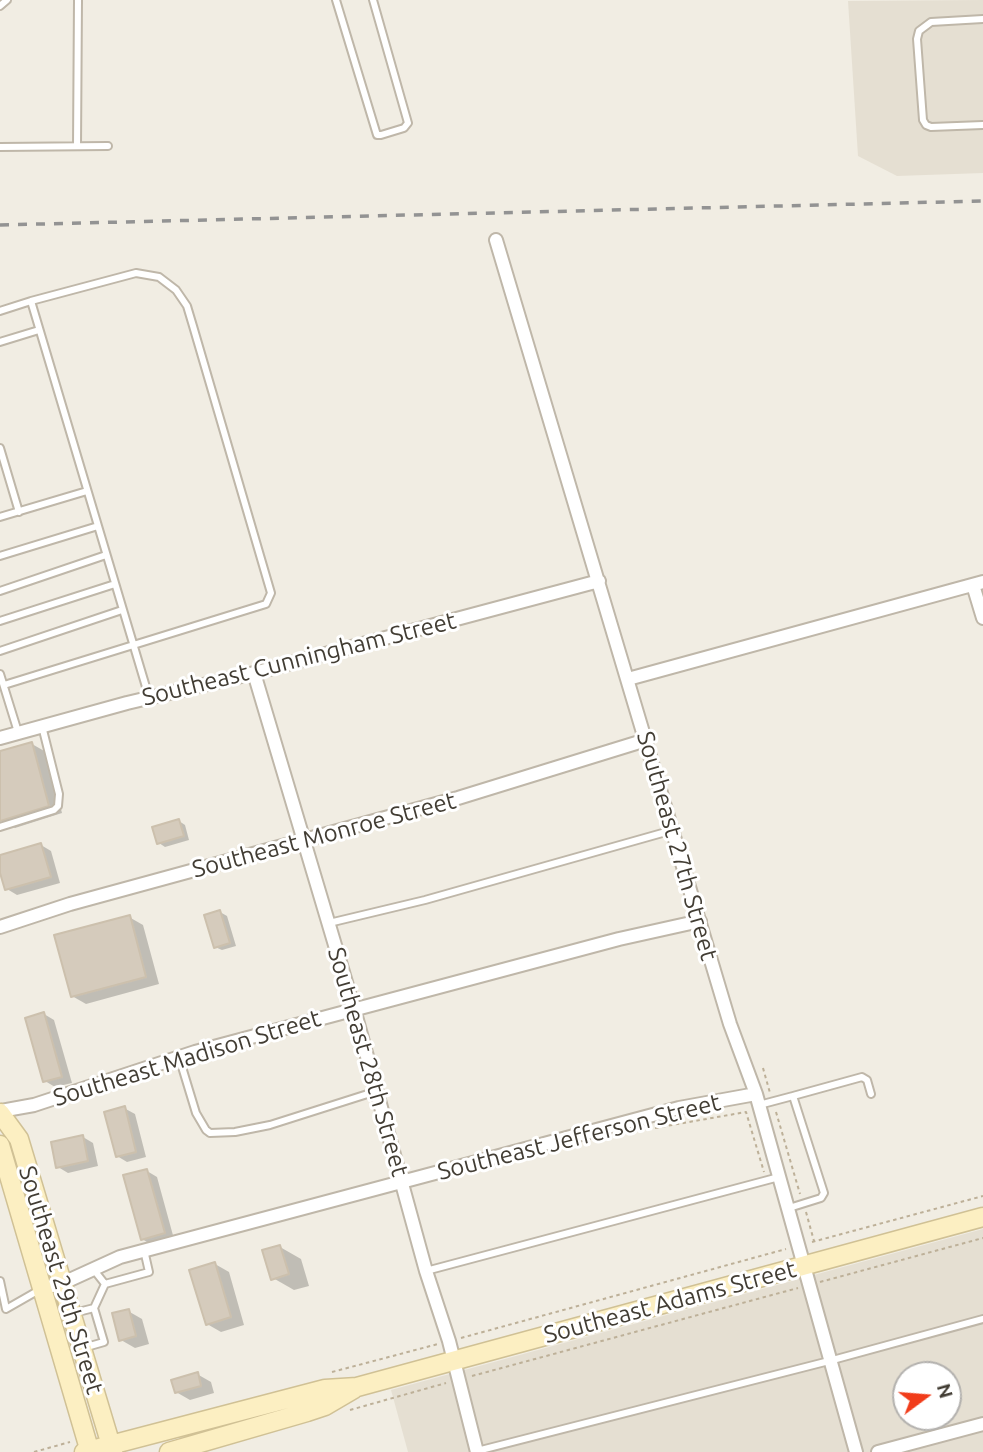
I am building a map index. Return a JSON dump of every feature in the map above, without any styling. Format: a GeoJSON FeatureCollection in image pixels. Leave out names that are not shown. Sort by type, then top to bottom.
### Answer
{"type":"FeatureCollection","features":[{"type":"Feature","properties":{"kind":"main road","name":"Southeast 29th Street"},"geometry":{"type":"LineString","coordinates":[[0,1112],[19,1139],[112,1448]]}},
{"type":"Feature","properties":{"kind":"main road","name":"Southeast 29th Street"},"geometry":{"type":"LineString","coordinates":[[0,1145],[87,1448]]}},
{"type":"Feature","properties":{"kind":"main road","name":"Southeast Adams Street"},"geometry":{"type":"LineString","coordinates":[[87,1448],[112,1448],[325,1389],[357,1387],[983,1217]]}},
{"type":"Feature","properties":{"kind":"main road","name":"Southeast Adams Street"},"geometry":{"type":"LineString","coordinates":[[169,1452],[325,1406],[357,1387]]}},
{"type":"Feature","properties":{"kind":"street","name":"Southeast 27th Street"},"geometry":{"type":"LineString","coordinates":[[496,240],[730,1024],[780,1177],[856,1452]]}},
{"type":"Feature","properties":{"kind":"street","name":"Southeast Cunningham Street"},"geometry":{"type":"LineString","coordinates":[[0,738],[599,581]]}},
{"type":"Feature","properties":{"kind":"street"},"geometry":{"type":"LineString","coordinates":[[628,679],[978,583],[983,618]]}},
{"type":"Feature","properties":{"kind":"street","name":"Southeast 28th Street"},"geometry":{"type":"LineString","coordinates":[[254,673],[354,1009],[426,1271],[449,1341],[477,1452]]}},
{"type":"Feature","properties":{"kind":"street","name":"Southeast Monroe Street"},"geometry":{"type":"LineString","coordinates":[[0,927],[70,904],[458,798],[646,740]]}},
{"type":"Feature","properties":{"kind":"street","name":"Southeast Madison Street"},"geometry":{"type":"LineString","coordinates":[[0,1112],[34,1105],[179,1057],[354,1009],[620,939],[700,921]]}},
{"type":"Feature","properties":{"kind":"street","name":"Southeast Jefferson Street"},"geometry":{"type":"LineString","coordinates":[[41,1289],[63,1283],[120,1257],[144,1250],[680,1108],[757,1100]]}},
{"type":"Feature","properties":{"kind":"street"},"geometry":{"type":"LineString","coordinates":[[878,1452],[983,1424]]}},
{"type":"Feature","properties":{"kind":"lane"},"geometry":{"type":"LineString","coordinates":[[0,6],[7,0]]}},
{"type":"Feature","properties":{"kind":"lane"},"geometry":{"type":"LineString","coordinates":[[76,146],[78,0]]}},
{"type":"Feature","properties":{"kind":"lane"},"geometry":{"type":"LineString","coordinates":[[336,0],[377,135],[381,135],[404,128],[408,123],[373,0]]}},
{"type":"Feature","properties":{"kind":"lane"},"geometry":{"type":"LineString","coordinates":[[983,19],[931,22],[919,31],[917,39],[923,120],[926,125],[983,125]]}},
{"type":"Feature","properties":{"kind":"lane"},"geometry":{"type":"LineString","coordinates":[[0,147],[108,146]]}},
{"type":"Feature","properties":{"kind":"lane"},"geometry":{"type":"LineString","coordinates":[[0,311],[136,273],[159,277],[176,290],[187,306],[271,593],[266,604],[4,685]]}},
{"type":"Feature","properties":{"kind":"lane"},"geometry":{"type":"LineString","coordinates":[[31,301],[149,697]]}},
{"type":"Feature","properties":{"kind":"lane"},"geometry":{"type":"LineString","coordinates":[[0,342],[39,330]]}},
{"type":"Feature","properties":{"kind":"lane"},"geometry":{"type":"LineString","coordinates":[[0,448],[19,512]]}},
{"type":"Feature","properties":{"kind":"lane"},"geometry":{"type":"LineString","coordinates":[[0,517],[87,491]]}},
{"type":"Feature","properties":{"kind":"lane"},"geometry":{"type":"LineString","coordinates":[[0,556],[98,526]]}},
{"type":"Feature","properties":{"kind":"lane"},"geometry":{"type":"LineString","coordinates":[[0,590],[106,555]]}},
{"type":"Feature","properties":{"kind":"lane"},"geometry":{"type":"LineString","coordinates":[[0,621],[115,584]]}},
{"type":"Feature","properties":{"kind":"lane"},"geometry":{"type":"LineString","coordinates":[[0,651],[122,610]]}},
{"type":"Feature","properties":{"kind":"lane"},"geometry":{"type":"LineString","coordinates":[[0,674],[18,732]]}},
{"type":"Feature","properties":{"kind":"lane"},"geometry":{"type":"LineString","coordinates":[[0,827],[54,810],[58,806],[60,794],[42,726]]}},
{"type":"Feature","properties":{"kind":"lane"},"geometry":{"type":"LineString","coordinates":[[329,923],[425,900],[673,830]]}},
{"type":"Feature","properties":{"kind":"lane"},"geometry":{"type":"LineString","coordinates":[[179,1057],[197,1113],[206,1130],[211,1133],[235,1132],[270,1125],[377,1091]]}},
{"type":"Feature","properties":{"kind":"lane"},"geometry":{"type":"LineString","coordinates":[[757,1100],[773,1102],[862,1077],[867,1080],[871,1094]]}},
{"type":"Feature","properties":{"kind":"lane"},"geometry":{"type":"LineString","coordinates":[[789,1208],[821,1198],[824,1194],[793,1096]]}},
{"type":"Feature","properties":{"kind":"lane"},"geometry":{"type":"LineString","coordinates":[[426,1271],[780,1177]]}},
{"type":"Feature","properties":{"kind":"lane"},"geometry":{"type":"LineString","coordinates":[[105,1284],[149,1272],[144,1250]]}},
{"type":"Feature","properties":{"kind":"lane"},"geometry":{"type":"LineString","coordinates":[[93,1269],[105,1284]]}},
{"type":"Feature","properties":{"kind":"lane"},"geometry":{"type":"LineString","coordinates":[[0,1281],[3,1311],[41,1289]]}},
{"type":"Feature","properties":{"kind":"lane"},"geometry":{"type":"LineString","coordinates":[[82,1348],[104,1342],[94,1308],[105,1284]]}},
{"type":"Feature","properties":{"kind":"lane"},"geometry":{"type":"LineString","coordinates":[[72,1314],[94,1308]]}},
{"type":"Feature","properties":{"kind":"lane"},"geometry":{"type":"LineString","coordinates":[[477,1452],[983,1319]]}},
{"type":"Feature","properties":{"kind":"path"},"geometry":{"type":"LineString","coordinates":[[763,1068],[814,1242]]}},
{"type":"Feature","properties":{"kind":"path"},"geometry":{"type":"LineString","coordinates":[[653,1128],[746,1112],[765,1177]]}},
{"type":"Feature","properties":{"kind":"path"},"geometry":{"type":"LineString","coordinates":[[327,1374],[983,1196]]}},
{"type":"Feature","properties":{"kind":"path"},"geometry":{"type":"LineString","coordinates":[[346,1411],[983,1238]]}},
{"type":"Feature","properties":{"kind":"path"},"geometry":{"type":"LineString","coordinates":[[34,1452],[87,1448]]}},
{"type":"Feature","properties":{"kind":"shaded area"},"geometry":{"type":"Polygon","coordinates":[[[983,0],[983,173],[897,176],[858,156],[848,1],[983,0]]]}},
{"type":"Feature","properties":{"kind":"shaded area"},"geometry":{"type":"Polygon","coordinates":[[[983,1229],[983,1452],[408,1452],[391,1390],[983,1229]]]}},
{"type":"Feature","properties":{"kind":"building"},"geometry":{"type":"Polygon","coordinates":[[[32,742],[49,806],[0,821],[0,751],[32,742]]]}},
{"type":"Feature","properties":{"kind":"building"},"geometry":{"type":"Polygon","coordinates":[[[179,819],[184,836],[157,844],[152,827],[179,819]]]}},
{"type":"Feature","properties":{"kind":"building"},"geometry":{"type":"Polygon","coordinates":[[[41,843],[51,877],[5,890],[0,873],[0,855],[41,843]]]}},
{"type":"Feature","properties":{"kind":"building"},"geometry":{"type":"Polygon","coordinates":[[[220,910],[230,943],[214,948],[204,915],[220,910]]]}},
{"type":"Feature","properties":{"kind":"building"},"geometry":{"type":"Polygon","coordinates":[[[130,915],[146,977],[71,997],[54,935],[130,915]]]}},
{"type":"Feature","properties":{"kind":"building"},"geometry":{"type":"Polygon","coordinates":[[[44,1012],[62,1077],[43,1082],[25,1018],[44,1012]]]}},
{"type":"Feature","properties":{"kind":"building"},"geometry":{"type":"Polygon","coordinates":[[[125,1106],[136,1152],[116,1157],[104,1112],[125,1106]]]}},
{"type":"Feature","properties":{"kind":"building"},"geometry":{"type":"Polygon","coordinates":[[[83,1135],[88,1161],[56,1168],[51,1142],[83,1135]]]}},
{"type":"Feature","properties":{"kind":"building"},"geometry":{"type":"Polygon","coordinates":[[[147,1169],[165,1233],[141,1240],[123,1175],[147,1169]]]}},
{"type":"Feature","properties":{"kind":"building"},"geometry":{"type":"Polygon","coordinates":[[[280,1245],[289,1274],[271,1280],[262,1250],[280,1245]]]}},
{"type":"Feature","properties":{"kind":"building"},"geometry":{"type":"Polygon","coordinates":[[[215,1262],[231,1317],[206,1325],[189,1270],[215,1262]]]}},
{"type":"Feature","properties":{"kind":"building"},"geometry":{"type":"Polygon","coordinates":[[[129,1309],[136,1336],[119,1341],[112,1313],[129,1309]]]}},
{"type":"Feature","properties":{"kind":"building"},"geometry":{"type":"Polygon","coordinates":[[[198,1372],[201,1386],[175,1393],[171,1380],[198,1372]]]}},
{"type":"Feature","properties":{"kind":"railway"},"geometry":{"type":"LineString","coordinates":[[0,225],[983,201]]}}]}
